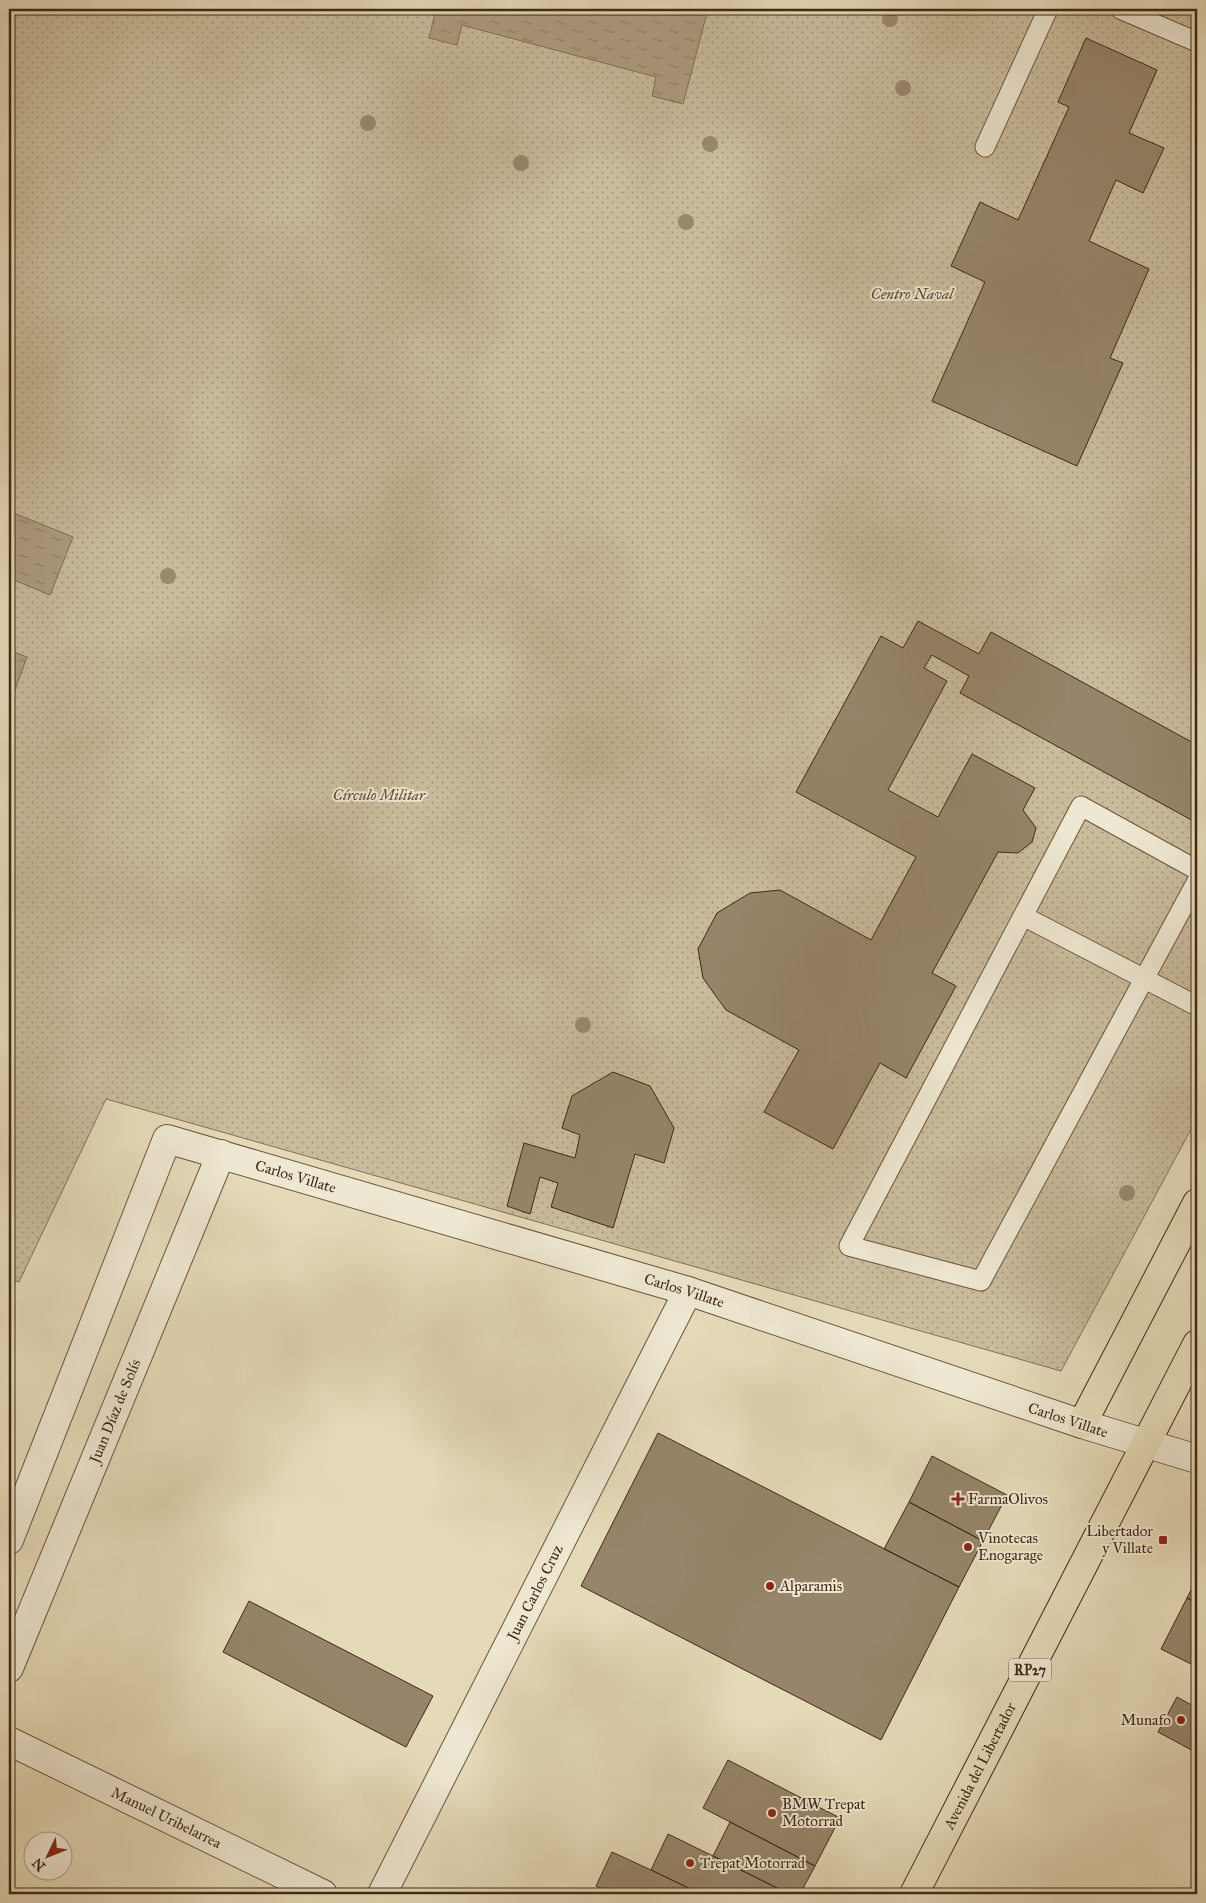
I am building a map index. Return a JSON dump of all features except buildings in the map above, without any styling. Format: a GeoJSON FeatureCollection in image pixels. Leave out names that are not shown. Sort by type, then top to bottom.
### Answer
{"type":"FeatureCollection","features":[{"type":"Feature","properties":{"kind":"main road"},"geometry":{"type":"LineString","coordinates":[[1082,1424],[1197,1203]]}},
{"type":"Feature","properties":{"kind":"main road","name":"Avenida del Libertador"},"geometry":{"type":"LineString","coordinates":[[914,1894],[1197,1344]]}},
{"type":"Feature","properties":{"kind":"street","name":"Carlos Villate"},"geometry":{"type":"LineString","coordinates":[[9,1540],[166,1139],[688,1291],[1082,1424],[1197,1459]]}},
{"type":"Feature","properties":{"kind":"street","name":"Juan Díaz de Solís"},"geometry":{"type":"LineString","coordinates":[[9,1668],[221,1154]]}},
{"type":"Feature","properties":{"kind":"street","name":"Juan Carlos Cruz"},"geometry":{"type":"LineString","coordinates":[[382,1894],[688,1291]]}},
{"type":"Feature","properties":{"kind":"street","name":"Manuel Uribelarrea"},"geometry":{"type":"LineString","coordinates":[[9,1741],[323,1894]]}},
{"type":"Feature","properties":{"kind":"lane"},"geometry":{"type":"LineString","coordinates":[[984,147],[1048,9]]}},
{"type":"Feature","properties":{"kind":"lane"},"geometry":{"type":"LineString","coordinates":[[1120,9],[1197,42]]}},
{"type":"Feature","properties":{"kind":"lane"},"geometry":{"type":"LineString","coordinates":[[1197,870],[1081,806],[849,1246],[980,1281],[1197,881]]}},
{"type":"Feature","properties":{"kind":"lane"},"geometry":{"type":"LineString","coordinates":[[1023,916],[1197,1006]]}},
{"type":"Feature","properties":{"kind":"green space","name":"Círculo Militar"},"geometry":{"type":"Polygon","coordinates":[[[9,9],[1197,9],[1197,1118],[1061,1371],[106,1099],[19,1282],[9,1278],[9,9]]]}},
{"type":"Feature","properties":{"kind":"water"},"geometry":{"type":"Polygon","coordinates":[[[436,9],[708,9],[683,104],[652,96],[656,77],[462,25],[457,45],[429,38],[436,9]]]}},
{"type":"Feature","properties":{"kind":"water"},"geometry":{"type":"Polygon","coordinates":[[[9,511],[73,537],[50,595],[9,578],[9,511]]]}},
{"type":"Feature","properties":{"kind":"water"},"geometry":{"type":"Polygon","coordinates":[[[9,650],[27,657],[9,706],[9,650]]]}},
{"type":"Feature","properties":{"kind":"place","name":"FarmaOlivos"},"geometry":{"type":"Point","coordinates":[958,1499]}},
{"type":"Feature","properties":{"kind":"place","name":"Libertador y Villate"},"geometry":{"type":"Point","coordinates":[1163,1540]}},
{"type":"Feature","properties":{"kind":"place","name":"Vinotecas Enogarage"},"geometry":{"type":"Point","coordinates":[968,1547]}},
{"type":"Feature","properties":{"kind":"place","name":"Alparamis"},"geometry":{"type":"Point","coordinates":[770,1586]}},
{"type":"Feature","properties":{"kind":"place","name":"Munafo"},"geometry":{"type":"Point","coordinates":[1181,1720]}},
{"type":"Feature","properties":{"kind":"place","name":"BMW Trepat Motorrad"},"geometry":{"type":"Point","coordinates":[772,1813]}},
{"type":"Feature","properties":{"kind":"place","name":"Trepat Motorrad"},"geometry":{"type":"Point","coordinates":[690,1863]}},
{"type":"Feature","properties":{"kind":"park label","name":"Centro Naval"},"geometry":{"type":"Point","coordinates":[912,294]}}]}
